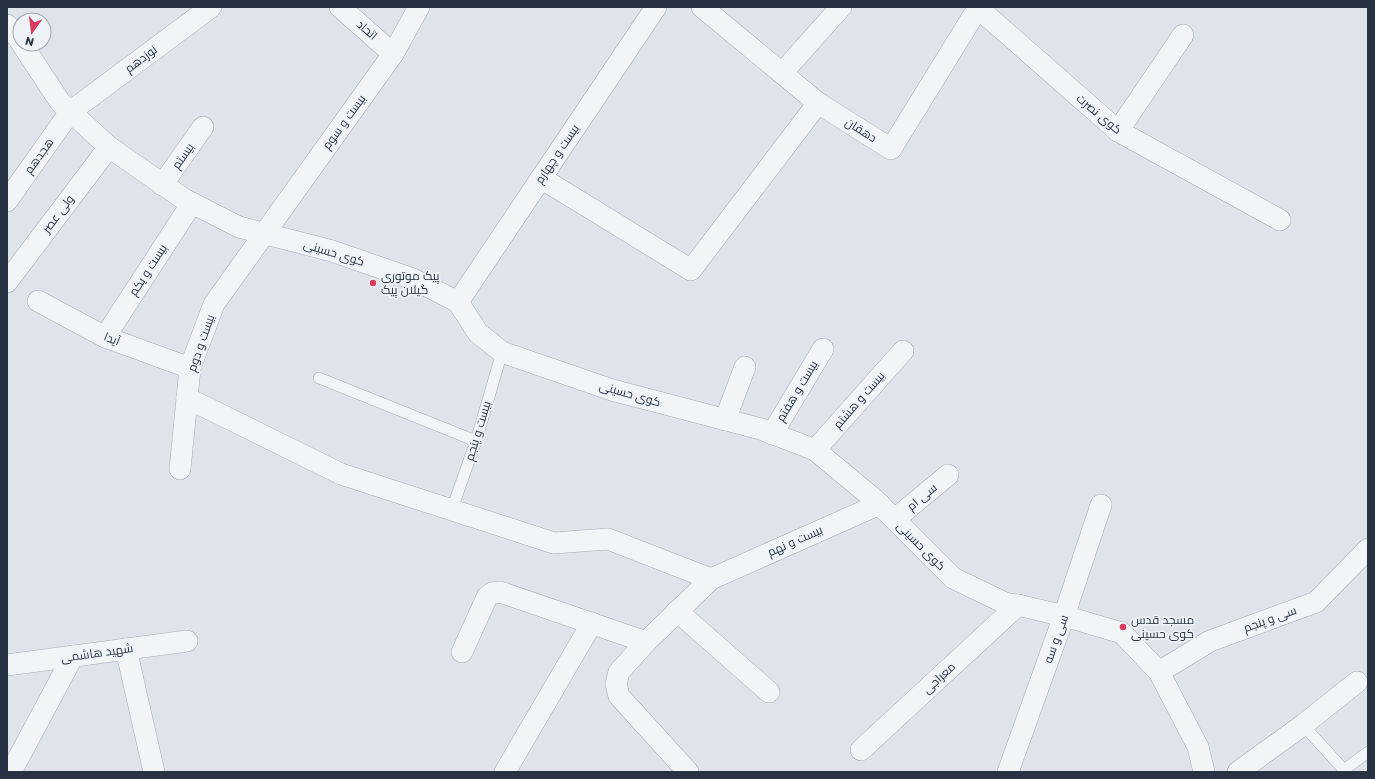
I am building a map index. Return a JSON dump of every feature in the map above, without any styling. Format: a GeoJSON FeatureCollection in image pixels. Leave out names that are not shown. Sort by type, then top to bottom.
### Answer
{"type":"FeatureCollection","features":[{"type":"Feature","properties":{"kind":"street","name":"نوزدهم"},"geometry":{"type":"LineString","coordinates":[[70,112],[211,7]]}},
{"type":"Feature","properties":{"kind":"street","name":"اتحاد"},"geometry":{"type":"LineString","coordinates":[[340,7],[393,54]]}},
{"type":"Feature","properties":{"kind":"street","name":"بیست و سوم"},"geometry":{"type":"LineString","coordinates":[[264,234],[393,54],[419,7]]}},
{"type":"Feature","properties":{"kind":"street","name":"بیست و چهارم"},"geometry":{"type":"LineString","coordinates":[[458,302],[656,7]]}},
{"type":"Feature","properties":{"kind":"street"},"geometry":{"type":"LineString","coordinates":[[782,73],[841,7]]}},
{"type":"Feature","properties":{"kind":"street","name":"دهقان"},"geometry":{"type":"LineString","coordinates":[[712,10],[782,73],[818,102],[891,149],[977,8]]}},
{"type":"Feature","properties":{"kind":"street","name":"کوی نصرت"},"geometry":{"type":"LineString","coordinates":[[977,8],[1118,131],[1280,220]]}},
{"type":"Feature","properties":{"kind":"street"},"geometry":{"type":"LineString","coordinates":[[1118,131],[1183,35]]}},
{"type":"Feature","properties":{"kind":"street","name":"کوی حسینی"},"geometry":{"type":"LineString","coordinates":[[27,52],[60,102],[109,146],[162,184],[192,203],[239,228],[332,251],[413,279],[458,302],[478,333],[502,352],[612,390],[761,429],[815,450],[880,504],[953,578],[1006,604],[1018,605],[1064,616],[1122,633],[1159,672],[1198,748],[1204,772]]}},
{"type":"Feature","properties":{"kind":"street"},"geometry":{"type":"LineString","coordinates":[[541,178],[691,270],[818,102]]}},
{"type":"Feature","properties":{"kind":"street","name":"هجدهم"},"geometry":{"type":"LineString","coordinates":[[7,201],[70,112]]}},
{"type":"Feature","properties":{"kind":"street","name":"بیستم"},"geometry":{"type":"LineString","coordinates":[[162,184],[203,127]]}},
{"type":"Feature","properties":{"kind":"street","name":"ولی عصر"},"geometry":{"type":"LineString","coordinates":[[7,282],[109,146]]}},
{"type":"Feature","properties":{"kind":"street","name":"بیست و یکم"},"geometry":{"type":"LineString","coordinates":[[105,337],[192,203]]}},
{"type":"Feature","properties":{"kind":"street","name":"بیست و دوم"},"geometry":{"type":"LineString","coordinates":[[180,468],[190,368],[214,304],[264,234]]}},
{"type":"Feature","properties":{"kind":"street","name":"آیدا"},"geometry":{"type":"LineString","coordinates":[[38,301],[105,337],[190,368]]}},
{"type":"Feature","properties":{"kind":"street","name":"بیست و هفتم"},"geometry":{"type":"LineString","coordinates":[[772,434],[823,349]]}},
{"type":"Feature","properties":{"kind":"street","name":"بیست و هشتم"},"geometry":{"type":"LineString","coordinates":[[815,450],[903,351]]}},
{"type":"Feature","properties":{"kind":"street"},"geometry":{"type":"LineString","coordinates":[[725,420],[745,367]]}},
{"type":"Feature","properties":{"kind":"street"},"geometry":{"type":"LineString","coordinates":[[187,398],[342,474],[554,543],[608,539],[711,578],[646,642],[619,672],[616,684],[620,696],[688,772]]}},
{"type":"Feature","properties":{"kind":"street","name":"سی ام"},"geometry":{"type":"LineString","coordinates":[[895,520],[948,475]]}},
{"type":"Feature","properties":{"kind":"street","name":"بیست و نهم"},"geometry":{"type":"LineString","coordinates":[[711,578],[880,504]]}},
{"type":"Feature","properties":{"kind":"street","name":"سی و سه"},"geometry":{"type":"LineString","coordinates":[[1008,772],[1064,616],[1101,504]]}},
{"type":"Feature","properties":{"kind":"street","name":"سی و پنجم"},"geometry":{"type":"LineString","coordinates":[[1159,672],[1210,641],[1316,602],[1368,549]]}},
{"type":"Feature","properties":{"kind":"street"},"geometry":{"type":"LineString","coordinates":[[462,652],[487,597],[492,593],[500,592],[646,642]]}},
{"type":"Feature","properties":{"kind":"street","name":"معراجی"},"geometry":{"type":"LineString","coordinates":[[861,750],[1018,605]]}},
{"type":"Feature","properties":{"kind":"street"},"geometry":{"type":"LineString","coordinates":[[677,611],[769,692]]}},
{"type":"Feature","properties":{"kind":"street"},"geometry":{"type":"LineString","coordinates":[[505,772],[592,623]]}},
{"type":"Feature","properties":{"kind":"street","name":"شهید هاشمی"},"geometry":{"type":"LineString","coordinates":[[7,665],[187,641]]}},
{"type":"Feature","properties":{"kind":"street"},"geometry":{"type":"LineString","coordinates":[[126,648],[154,772]]}},
{"type":"Feature","properties":{"kind":"street"},"geometry":{"type":"LineString","coordinates":[[11,772],[73,656]]}},
{"type":"Feature","properties":{"kind":"street"},"geometry":{"type":"LineString","coordinates":[[1238,772],[1303,725],[1357,682]]}},
{"type":"Feature","properties":{"kind":"lane","name":"بیست و پنجم"},"geometry":{"type":"LineString","coordinates":[[452,509],[476,441],[502,352]]}},
{"type":"Feature","properties":{"kind":"lane"},"geometry":{"type":"LineString","coordinates":[[319,378],[476,441]]}},
{"type":"Feature","properties":{"kind":"lane"},"geometry":{"type":"LineString","coordinates":[[1303,725],[1344,770],[1368,752]]}},
{"type":"Feature","properties":{"kind":"place","name":"پیک موتوری گیلان پیک"},"geometry":{"type":"Point","coordinates":[373,283]}},
{"type":"Feature","properties":{"kind":"place","name":"مسجد قدس کوی حسینی"},"geometry":{"type":"Point","coordinates":[1123,627]}}]}
